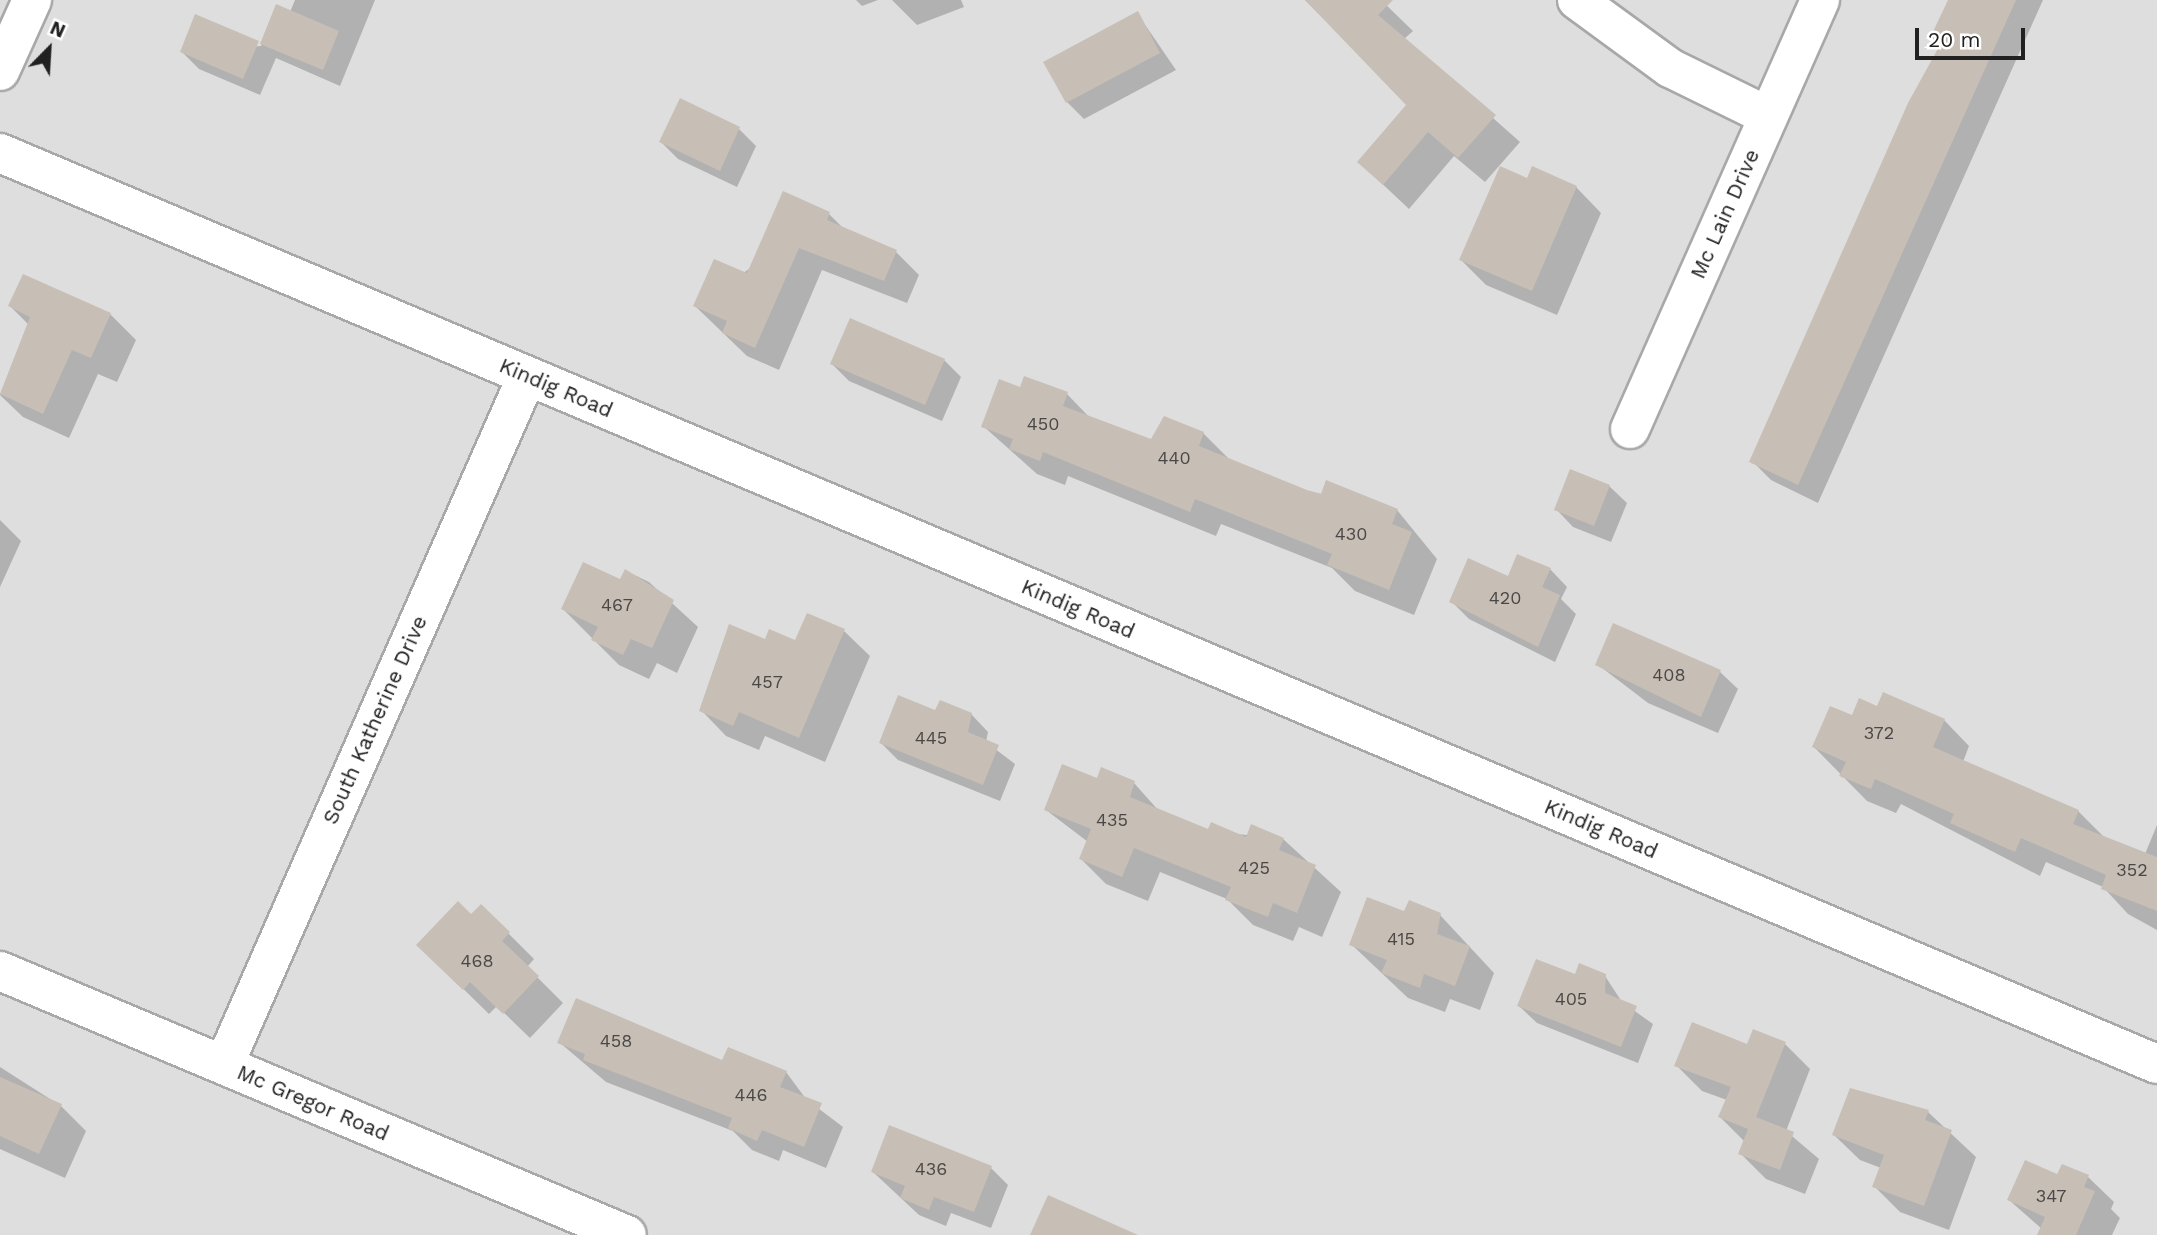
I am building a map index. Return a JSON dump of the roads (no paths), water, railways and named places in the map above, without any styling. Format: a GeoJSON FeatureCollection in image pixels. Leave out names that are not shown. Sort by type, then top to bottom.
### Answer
{"type":"FeatureCollection","features":[{"type":"Feature","properties":{"kind":"street"},"geometry":{"type":"LineString","coordinates":[[0,71],[32,0]]}},
{"type":"Feature","properties":{"kind":"street"},"geometry":{"type":"LineString","coordinates":[[1577,0],[1670,68],[1768,116]]}},
{"type":"Feature","properties":{"kind":"street","name":"Mc Lain Drive"},"geometry":{"type":"LineString","coordinates":[[1630,429],[1820,0]]}},
{"type":"Feature","properties":{"kind":"street","name":"Kindig Road"},"geometry":{"type":"LineString","coordinates":[[0,153],[2157,1064]]}},
{"type":"Feature","properties":{"kind":"street","name":"South Katherine Drive"},"geometry":{"type":"LineString","coordinates":[[224,1065],[527,376]]}},
{"type":"Feature","properties":{"kind":"street","name":"Mc Gregor Road"},"geometry":{"type":"LineString","coordinates":[[0,971],[627,1235]]}}]}
